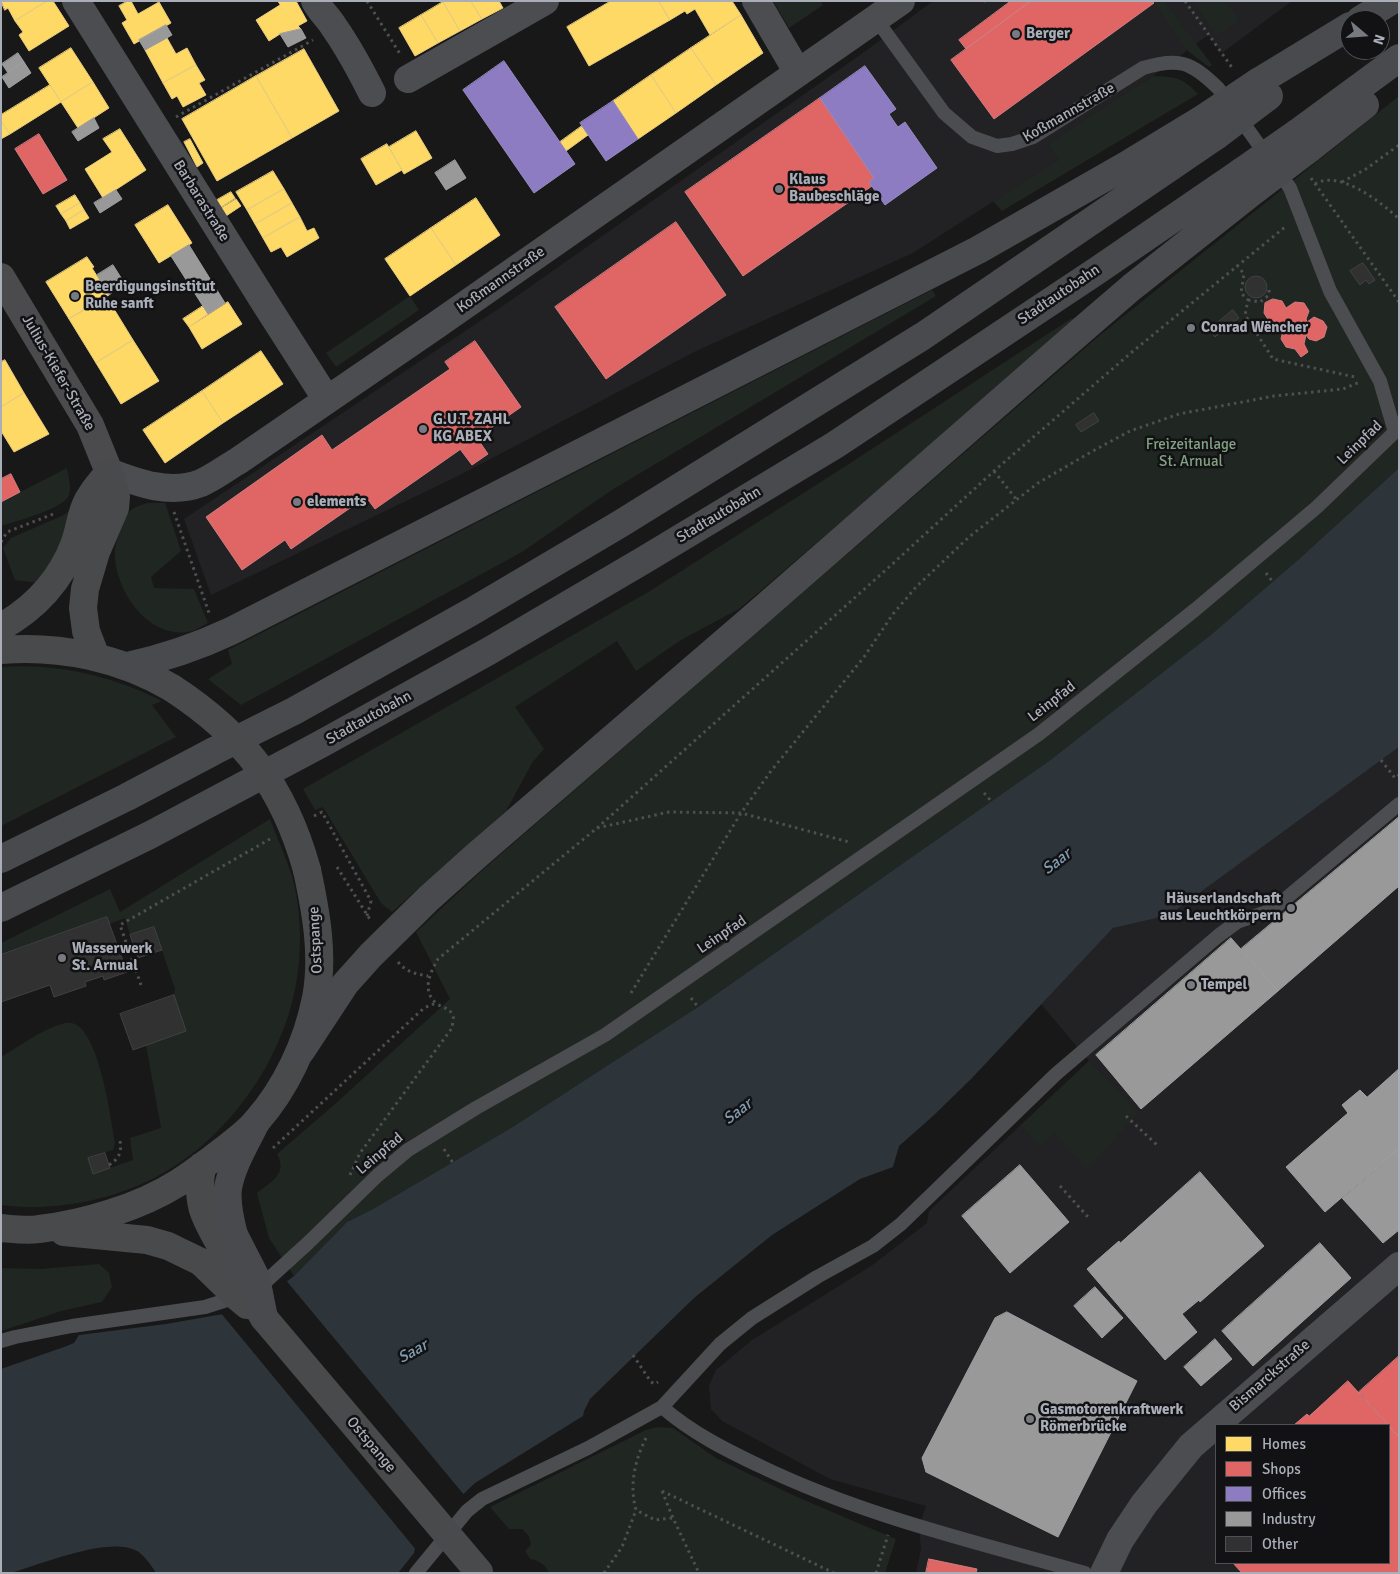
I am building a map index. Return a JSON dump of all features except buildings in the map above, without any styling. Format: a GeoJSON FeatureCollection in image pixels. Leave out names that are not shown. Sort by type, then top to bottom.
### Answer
{"type":"FeatureCollection","features":[{"type":"Feature","properties":{"kind":"highway"},"geometry":{"type":"LineString","coordinates":[[1377,10],[1393,1]]}},
{"type":"Feature","properties":{"kind":"highway"},"geometry":{"type":"LineString","coordinates":[[1382,10],[1393,1]]}},
{"type":"Feature","properties":{"kind":"highway"},"geometry":{"type":"LineString","coordinates":[[1,860],[294,711],[471,612],[620,524],[923,336],[1340,33]]}},
{"type":"Feature","properties":{"kind":"highway"},"geometry":{"type":"LineString","coordinates":[[1264,89],[1340,41]]}},
{"type":"Feature","properties":{"kind":"highway"},"geometry":{"type":"LineString","coordinates":[[1303,141],[1399,58]]}},
{"type":"Feature","properties":{"kind":"highway"},"geometry":{"type":"LineString","coordinates":[[300,1051],[346,984],[371,955],[476,855],[757,614],[1132,287],[1249,180],[1303,141],[1377,95],[1399,72]]}},
{"type":"Feature","properties":{"kind":"highway"},"geometry":{"type":"LineString","coordinates":[[128,666],[165,658],[224,634],[978,250],[1125,166],[1210,127]]}},
{"type":"Feature","properties":{"kind":"highway","name":"Stadtautobahn"},"geometry":{"type":"LineString","coordinates":[[1,908],[150,835],[489,651],[834,445],[1098,270],[1249,180]]}},
{"type":"Feature","properties":{"kind":"highway"},"geometry":{"type":"LineString","coordinates":[[256,1122],[233,1172],[228,1189],[229,1217],[219,1248],[256,1278],[264,1318]]}},
{"type":"Feature","properties":{"kind":"main road","name":"Julius-Kiefer-Straße"},"geometry":{"type":"LineString","coordinates":[[1,277],[90,425],[109,472]]}},
{"type":"Feature","properties":{"kind":"main road"},"geometry":{"type":"LineString","coordinates":[[1,627],[14,620],[36,603],[51,587],[64,567],[75,544],[89,498],[109,472]]}},
{"type":"Feature","properties":{"kind":"main road"},"geometry":{"type":"LineString","coordinates":[[96,657],[86,631],[83,608],[85,589],[96,552],[115,508],[116,497],[109,472]]}},
{"type":"Feature","properties":{"kind":"main road","name":"Ostspange"},"geometry":{"type":"LineString","coordinates":[[1,650],[38,649],[96,657],[128,666],[152,676],[172,688],[192,701],[225,728],[260,767],[284,808],[302,852],[315,907],[319,965],[316,996],[310,1024],[300,1051],[278,1091],[256,1122],[240,1138],[178,1183],[123,1209],[71,1224],[37,1230],[1,1228]]}},
{"type":"Feature","properties":{"kind":"main road"},"geometry":{"type":"LineString","coordinates":[[37,1230],[148,1240],[168,1246],[219,1248],[200,1203],[199,1187],[202,1166]]}},
{"type":"Feature","properties":{"kind":"main road","name":"Ostspange"},"geometry":{"type":"LineString","coordinates":[[219,1248],[235,1295],[264,1318],[479,1573]]}},
{"type":"Feature","properties":{"kind":"street","name":"Barbarastraße"},"geometry":{"type":"LineString","coordinates":[[76,1],[328,400]]}},
{"type":"Feature","properties":{"kind":"street"},"geometry":{"type":"LineString","coordinates":[[316,1],[323,15],[335,28],[372,93]]}},
{"type":"Feature","properties":{"kind":"street"},"geometry":{"type":"LineString","coordinates":[[410,78],[545,1]]}},
{"type":"Feature","properties":{"kind":"street"},"geometry":{"type":"LineString","coordinates":[[756,1],[798,73]]}},
{"type":"Feature","properties":{"kind":"street","name":"Koßmannstraße"},"geometry":{"type":"LineString","coordinates":[[109,472],[133,481],[166,488],[184,488],[202,482],[238,461],[901,1]]}},
{"type":"Feature","properties":{"kind":"street","name":"Bismarckstraße"},"geometry":{"type":"LineString","coordinates":[[1216,1424],[1399,1266]]}},
{"type":"Feature","properties":{"kind":"street","name":"Bismarckstraße"},"geometry":{"type":"LineString","coordinates":[[1104,1573],[1120,1540],[1144,1504],[1191,1446],[1215,1425]]}},
{"type":"Feature","properties":{"kind":"lane","name":"Koßmannstraße"},"geometry":{"type":"LineString","coordinates":[[876,18],[944,113],[972,137],[997,146],[1012,144],[1033,137],[1143,68],[1160,62],[1188,64],[1204,75],[1218,88],[1290,188],[1330,291],[1380,381],[1397,430]]}},
{"type":"Feature","properties":{"kind":"lane","name":"Leinpfad"},"geometry":{"type":"LineString","coordinates":[[1,1341],[72,1326],[205,1307],[230,1299],[263,1284],[350,1204],[378,1175],[408,1150],[476,1108],[605,1035],[1039,734],[1196,609],[1317,507],[1397,430]]}},
{"type":"Feature","properties":{"kind":"lane"},"geometry":{"type":"LineString","coordinates":[[416,1573],[468,1511],[482,1499],[588,1448],[662,1407],[720,1344],[752,1318],[817,1277],[873,1246],[901,1224],[1056,1074],[1218,936],[1238,922],[1272,910],[1399,804]]}},
{"type":"Feature","properties":{"kind":"lane"},"geometry":{"type":"LineString","coordinates":[[662,1407],[682,1424],[729,1452],[801,1486],[893,1518],[1085,1573]]}},
{"type":"Feature","properties":{"kind":"path"},"geometry":{"type":"LineString","coordinates":[[368,1],[410,78]]}},
{"type":"Feature","properties":{"kind":"path"},"geometry":{"type":"LineString","coordinates":[[157,131],[335,28]]}},
{"type":"Feature","properties":{"kind":"path"},"geometry":{"type":"LineString","coordinates":[[1342,182],[1366,169],[1399,145]]}},
{"type":"Feature","properties":{"kind":"path"},"geometry":{"type":"LineString","coordinates":[[1399,219],[1372,196],[1342,182],[1322,180],[1315,184],[1399,302]]}},
{"type":"Feature","properties":{"kind":"path"},"geometry":{"type":"LineString","coordinates":[[350,1204],[350,1173],[360,1153],[452,1028],[453,1017],[448,1009],[436,1003],[429,991],[428,976],[438,959],[597,828],[994,471],[1132,352],[1301,214]]}},
{"type":"Feature","properties":{"kind":"path"},"geometry":{"type":"LineString","coordinates":[[1237,265],[1244,274],[1241,293],[1248,300],[1260,302],[1269,295],[1269,289]]}},
{"type":"Feature","properties":{"kind":"path"},"geometry":{"type":"LineString","coordinates":[[631,993],[741,813],[771,771],[864,657],[894,614],[916,587],[969,537],[1038,483],[1130,431],[1179,414],[1274,396],[1344,389],[1363,381],[1352,376],[1272,359],[1245,315],[1248,300]]}},
{"type":"Feature","properties":{"kind":"path"},"geometry":{"type":"LineString","coordinates":[[994,471],[1016,499]]}},
{"type":"Feature","properties":{"kind":"path"},"geometry":{"type":"LineString","coordinates":[[1,542],[7,532],[62,511]]}},
{"type":"Feature","properties":{"kind":"path"},"geometry":{"type":"LineString","coordinates":[[174,511],[212,621]]}},
{"type":"Feature","properties":{"kind":"path"},"geometry":{"type":"LineString","coordinates":[[1381,760],[1395,778],[1399,775]]}},
{"type":"Feature","properties":{"kind":"path"},"geometry":{"type":"LineString","coordinates":[[597,828],[669,812],[741,813],[874,849]]}},
{"type":"Feature","properties":{"kind":"path"},"geometry":{"type":"LineString","coordinates":[[141,985],[120,925],[258,846]]}},
{"type":"Feature","properties":{"kind":"path"},"geometry":{"type":"LineString","coordinates":[[337,867],[375,927]]}},
{"type":"Feature","properties":{"kind":"path"},"geometry":{"type":"LineString","coordinates":[[394,957],[402,968],[414,974],[428,976]]}},
{"type":"Feature","properties":{"kind":"path"},"geometry":{"type":"LineString","coordinates":[[272,1149],[424,1008],[436,1003]]}},
{"type":"Feature","properties":{"kind":"path"},"geometry":{"type":"LineString","coordinates":[[1126,1116],[1157,1145]]}},
{"type":"Feature","properties":{"kind":"path"},"geometry":{"type":"LineString","coordinates":[[109,1164],[120,1155],[120,1141]]}},
{"type":"Feature","properties":{"kind":"path"},"geometry":{"type":"LineString","coordinates":[[444,1148],[453,1163]]}},
{"type":"Feature","properties":{"kind":"path"},"geometry":{"type":"LineString","coordinates":[[1060,1186],[1088,1217]]}},
{"type":"Feature","properties":{"kind":"path"},"geometry":{"type":"LineString","coordinates":[[633,1355],[648,1377]]}},
{"type":"Feature","properties":{"kind":"path"},"geometry":{"type":"LineString","coordinates":[[604,1573],[622,1546],[636,1510],[632,1497],[636,1467],[644,1443],[662,1407]]}},
{"type":"Feature","properties":{"kind":"path"},"geometry":{"type":"LineString","coordinates":[[699,1573],[662,1491],[834,1573]]}},
{"type":"Feature","properties":{"kind":"path"},"geometry":{"type":"LineString","coordinates":[[636,1510],[655,1520],[673,1518]]}},
{"type":"Feature","properties":{"kind":"path"},"geometry":{"type":"LineString","coordinates":[[876,1573],[893,1518]]}},
{"type":"Feature","properties":{"kind":"path"},"geometry":{"type":"LineString","coordinates":[[823,1568],[823,1573]]}},
{"type":"Feature","properties":{"kind":"shaded area"},"geometry":{"type":"Polygon","coordinates":[[[933,1],[1292,1],[1222,53],[1208,35],[1153,76],[1050,143],[1058,160],[913,253],[696,351],[460,475],[211,595],[184,519],[507,303],[867,50],[933,1]]]}},
{"type":"Feature","properties":{"kind":"shaded area"},"geometry":{"type":"Polygon","coordinates":[[[1399,747],[1399,1573],[916,1573],[921,1549],[919,1526],[926,1506],[830,1479],[722,1421],[711,1409],[709,1386],[716,1370],[752,1340],[871,1266],[927,1223],[929,1211],[1089,1061],[1041,1004],[1113,928],[1169,914],[1399,747]]]}},
{"type":"Feature","properties":{"kind":"green space"},"geometry":{"type":"Polygon","coordinates":[[[773,1],[820,1],[823,5],[789,28],[773,1]]]}},
{"type":"Feature","properties":{"kind":"green space"},"geometry":{"type":"Polygon","coordinates":[[[1164,1],[1212,65],[1209,67],[1189,52],[1154,3],[1164,1]]]}},
{"type":"Feature","properties":{"kind":"green space"},"geometry":{"type":"Polygon","coordinates":[[[1193,1],[1225,1],[1239,20],[1217,35],[1193,1]]]}},
{"type":"Feature","properties":{"kind":"green space"},"geometry":{"type":"Polygon","coordinates":[[[1153,76],[1183,81],[1198,94],[1002,211],[993,201],[1058,160],[1049,143],[1153,76]]]}},
{"type":"Feature","properties":{"kind":"green space","name":"Freizeitanlage St. Arnual"},"geometry":{"type":"Polygon","coordinates":[[[1399,96],[1399,468],[1298,560],[1212,634],[1049,761],[698,1007],[511,1128],[373,1209],[347,1222],[294,1276],[269,1238],[257,1193],[272,1181],[279,1172],[280,1161],[277,1154],[334,1105],[450,999],[416,932],[486,867],[1100,335],[1399,96]]]}},
{"type":"Feature","properties":{"kind":"green space"},"geometry":{"type":"Polygon","coordinates":[[[932,290],[936,296],[612,490],[522,552],[241,705],[208,679],[232,664],[228,650],[932,290]]]}},
{"type":"Feature","properties":{"kind":"green space"},"geometry":{"type":"Polygon","coordinates":[[[410,296],[419,310],[336,367],[326,353],[410,296]]]}},
{"type":"Feature","properties":{"kind":"green space"},"geometry":{"type":"Polygon","coordinates":[[[1072,318],[1074,320],[739,609],[681,640],[636,671],[617,641],[515,707],[544,749],[532,763],[506,811],[392,912],[381,903],[323,807],[315,810],[303,789],[650,591],[1072,318]]]}},
{"type":"Feature","properties":{"kind":"green space"},"geometry":{"type":"Polygon","coordinates":[[[67,468],[70,489],[69,495],[65,500],[49,510],[1,526],[1,502],[67,468]]]}},
{"type":"Feature","properties":{"kind":"green space"},"geometry":{"type":"Polygon","coordinates":[[[165,503],[181,551],[151,577],[154,588],[194,589],[208,623],[192,631],[173,632],[147,620],[137,610],[121,584],[117,570],[115,549],[124,519],[130,511],[140,505],[165,503]]]}},
{"type":"Feature","properties":{"kind":"green space"},"geometry":{"type":"Polygon","coordinates":[[[74,507],[70,527],[39,583],[15,580],[3,548],[11,538],[64,515],[74,507]]]}},
{"type":"Feature","properties":{"kind":"green space"},"geometry":{"type":"Polygon","coordinates":[[[22,666],[64,669],[104,678],[143,692],[162,701],[152,705],[176,737],[1,826],[1,667],[22,666]]]}},
{"type":"Feature","properties":{"kind":"green space"},"geometry":{"type":"Polygon","coordinates":[[[270,819],[290,869],[295,887],[300,922],[300,946],[292,1001],[282,1032],[269,1062],[251,1090],[231,1117],[208,1140],[183,1161],[156,1177],[120,1192],[80,1203],[40,1207],[1,1205],[1,1057],[50,1028],[66,1023],[77,1025],[87,1036],[95,1052],[106,1093],[115,1143],[113,1150],[88,1158],[93,1174],[133,1160],[130,1138],[161,1128],[146,1045],[174,995],[175,989],[154,927],[130,935],[125,918],[109,924],[106,917],[1,955],[1,943],[110,889],[120,912],[270,819]]]}},
{"type":"Feature","properties":{"kind":"green space"},"geometry":{"type":"Polygon","coordinates":[[[1089,1061],[1138,1113],[1087,1169],[1055,1133],[1040,1146],[1021,1125],[1089,1061]]]}},
{"type":"Feature","properties":{"kind":"green space"},"geometry":{"type":"Polygon","coordinates":[[[99,1264],[109,1273],[112,1287],[102,1302],[61,1311],[1,1331],[1,1268],[41,1269],[99,1264]]]}},
{"type":"Feature","properties":{"kind":"green space"},"geometry":{"type":"Polygon","coordinates":[[[657,1427],[673,1428],[716,1458],[797,1497],[896,1539],[885,1573],[549,1573],[542,1563],[530,1559],[525,1551],[531,1545],[529,1536],[522,1529],[509,1529],[490,1507],[646,1430],[657,1427]]]}},
{"type":"Feature","properties":{"kind":"water","name":"Saar"},"geometry":{"type":"Polygon","coordinates":[[[1399,468],[1399,747],[1169,915],[1113,928],[971,1079],[899,1146],[893,1167],[860,1179],[772,1235],[694,1298],[590,1399],[583,1416],[475,1483],[435,1521],[416,1544],[414,1553],[398,1573],[156,1573],[147,1560],[135,1550],[123,1547],[108,1547],[74,1553],[11,1573],[1,1573],[1,1369],[74,1343],[79,1335],[166,1324],[229,1313],[265,1298],[294,1276],[347,1222],[373,1209],[511,1128],[698,1007],[1049,761],[1212,634],[1298,560],[1399,468]]]}},
{"type":"Feature","properties":{"kind":"pier"},"geometry":{"type":"Polygon","coordinates":[[[285,1279],[465,1496],[437,1523],[418,1545],[417,1551],[220,1312],[264,1295],[285,1279]]]}},
{"type":"Feature","properties":{"kind":"place","name":"Berger"},"geometry":{"type":"Point","coordinates":[1016,34]}},
{"type":"Feature","properties":{"kind":"place","name":"Klaus Baubeschläge"},"geometry":{"type":"Point","coordinates":[779,189]}},
{"type":"Feature","properties":{"kind":"place","name":"Beerdigungsinstitut Ruhe sanft"},"geometry":{"type":"Point","coordinates":[75,296]}},
{"type":"Feature","properties":{"kind":"place","name":"Conrad Wëncher"},"geometry":{"type":"Point","coordinates":[1191,328]}},
{"type":"Feature","properties":{"kind":"place","name":"G.U.T. ZAHL KG ABEX"},"geometry":{"type":"Point","coordinates":[423,429]}},
{"type":"Feature","properties":{"kind":"place","name":"elements"},"geometry":{"type":"Point","coordinates":[297,502]}},
{"type":"Feature","properties":{"kind":"place","name":"Häuserlandschaft aus Leuchtkörpern"},"geometry":{"type":"Point","coordinates":[1291,908]}},
{"type":"Feature","properties":{"kind":"place","name":"Wasserwerk St. Arnual"},"geometry":{"type":"Point","coordinates":[62,958]}},
{"type":"Feature","properties":{"kind":"place","name":"Tempel"},"geometry":{"type":"Point","coordinates":[1191,985]}},
{"type":"Feature","properties":{"kind":"place","name":"Gasmotorenkraftwerk Römerbrücke"},"geometry":{"type":"Point","coordinates":[1030,1419]}}]}
